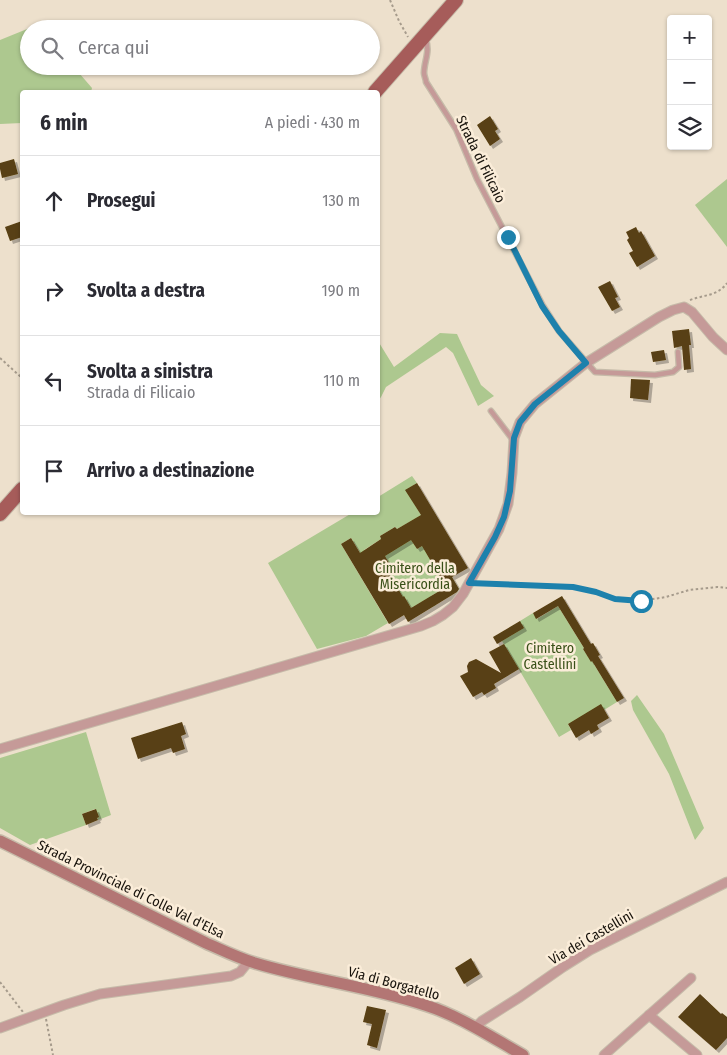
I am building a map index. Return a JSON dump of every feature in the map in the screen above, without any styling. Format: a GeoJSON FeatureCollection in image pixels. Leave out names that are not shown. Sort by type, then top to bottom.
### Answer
{"type":"FeatureCollection","features":[{"type":"Feature","properties":{"kind":"main road"},"geometry":{"type":"LineString","coordinates":[[377,90],[456,0]]}},
{"type":"Feature","properties":{"kind":"main road"},"geometry":{"type":"LineString","coordinates":[[0,514],[20,491]]}},
{"type":"Feature","properties":{"kind":"main road","name":"Strada Provinciale di Colle Val d'Elsa"},"geometry":{"type":"LineString","coordinates":[[0,841],[206,943],[249,961]]}},
{"type":"Feature","properties":{"kind":"main road","name":"Via di Borgatello"},"geometry":{"type":"LineString","coordinates":[[249,961],[283,971],[423,1004],[450,1014],[522,1055]]}},
{"type":"Feature","properties":{"kind":"street"},"geometry":{"type":"LineString","coordinates":[[0,749],[434,621],[453,607],[463,594],[495,537],[504,517],[510,491],[514,441],[520,422],[535,404],[586,363],[673,310],[684,307],[692,312],[727,350]]}},
{"type":"Feature","properties":{"kind":"street","name":"Via dei Castellini"},"geometry":{"type":"LineString","coordinates":[[475,1028],[482,1020],[526,994],[590,950],[727,882]]}},
{"type":"Feature","properties":{"kind":"street"},"geometry":{"type":"LineString","coordinates":[[0,1028],[100,994],[231,976],[240,972],[249,961]]}},
{"type":"Feature","properties":{"kind":"street"},"geometry":{"type":"LineString","coordinates":[[604,1055],[691,978]]}},
{"type":"Feature","properties":{"kind":"street"},"geometry":{"type":"LineString","coordinates":[[649,1015],[697,1055]]}},
{"type":"Feature","properties":{"kind":"lane","name":"Strada di Filicaio"},"geometry":{"type":"LineString","coordinates":[[420,41],[427,43],[428,52],[424,74],[426,82],[456,129],[477,179],[542,306],[559,331],[586,363]]}},
{"type":"Feature","properties":{"kind":"lane"},"geometry":{"type":"LineString","coordinates":[[586,363],[595,372],[655,375],[673,372],[679,367],[678,352]]}},
{"type":"Feature","properties":{"kind":"lane"},"geometry":{"type":"LineString","coordinates":[[491,411],[514,441]]}},
{"type":"Feature","properties":{"kind":"path"},"geometry":{"type":"LineString","coordinates":[[390,0],[404,30],[420,41]]}},
{"type":"Feature","properties":{"kind":"path"},"geometry":{"type":"LineString","coordinates":[[684,307],[688,301],[708,296],[724,287],[727,283]]}},
{"type":"Feature","properties":{"kind":"path"},"geometry":{"type":"LineString","coordinates":[[0,358],[20,376]]}},
{"type":"Feature","properties":{"kind":"path"},"geometry":{"type":"LineString","coordinates":[[469,583],[573,587],[596,592],[615,599],[641,601],[666,597],[689,590],[717,587],[727,588]]}},
{"type":"Feature","properties":{"kind":"path"},"geometry":{"type":"LineString","coordinates":[[0,982],[16,1001],[26,1019]]}},
{"type":"Feature","properties":{"kind":"path"},"geometry":{"type":"LineString","coordinates":[[44,1012],[53,1055]]}},
{"type":"Feature","properties":{"kind":"green space"},"geometry":{"type":"Polygon","coordinates":[[[20,32],[20,75],[81,75],[92,88],[92,90],[20,90],[20,123],[0,124],[0,40],[20,32]]]}},
{"type":"Feature","properties":{"kind":"green space"},"geometry":{"type":"Polygon","coordinates":[[[727,179],[727,247],[695,205],[727,179]]]}},
{"type":"Feature","properties":{"kind":"green space"},"geometry":{"type":"Polygon","coordinates":[[[440,333],[457,334],[481,385],[494,396],[478,406],[453,353],[446,347],[386,387],[380,398],[380,344],[394,367],[440,333]]]}},
{"type":"Feature","properties":{"kind":"green space","name":"Cimitero della Misericordia"},"geometry":{"type":"Polygon","coordinates":[[[412,476],[417,483],[406,490],[448,560],[439,574],[446,587],[431,596],[436,605],[432,607],[427,599],[411,608],[404,597],[395,602],[399,617],[351,538],[341,544],[388,623],[366,636],[317,649],[268,563],[349,515],[380,515],[380,496],[412,476]],[[415,519],[397,529],[395,527],[380,536],[381,539],[364,550],[400,593],[385,568],[390,565],[384,555],[411,539],[417,549],[422,546],[415,519]]]}},
{"type":"Feature","properties":{"kind":"green space","name":"Cimitero Castellini"},"geometry":{"type":"Polygon","coordinates":[[[558,606],[617,702],[604,710],[568,724],[571,730],[559,737],[502,641],[520,621],[533,613],[537,619],[558,606]]]}},
{"type":"Feature","properties":{"kind":"green space"},"geometry":{"type":"Polygon","coordinates":[[[637,695],[664,734],[704,828],[695,840],[669,774],[633,710],[631,701],[637,695]]]}},
{"type":"Feature","properties":{"kind":"green space"},"geometry":{"type":"Polygon","coordinates":[[[86,732],[111,815],[98,820],[95,809],[82,814],[86,825],[30,845],[0,828],[0,758],[86,732]]]}},
{"type":"Feature","properties":{"kind":"building"},"geometry":{"type":"Polygon","coordinates":[[[490,116],[498,129],[495,131],[500,139],[490,146],[477,125],[490,116]]]}},
{"type":"Feature","properties":{"kind":"building"},"geometry":{"type":"Polygon","coordinates":[[[14,159],[18,174],[2,178],[0,163],[14,159]]]}},
{"type":"Feature","properties":{"kind":"building"},"geometry":{"type":"Polygon","coordinates":[[[20,222],[20,238],[10,241],[5,227],[20,222]]]}},
{"type":"Feature","properties":{"kind":"building"},"geometry":{"type":"Polygon","coordinates":[[[636,227],[639,233],[641,231],[655,256],[637,267],[629,253],[633,251],[627,240],[629,238],[626,232],[636,227]]]}},
{"type":"Feature","properties":{"kind":"building"},"geometry":{"type":"Polygon","coordinates":[[[610,281],[618,297],[615,298],[620,307],[612,311],[598,287],[610,281]]]}},
{"type":"Feature","properties":{"kind":"building"},"geometry":{"type":"Polygon","coordinates":[[[689,329],[691,369],[684,370],[682,346],[674,348],[672,331],[689,329]]]}},
{"type":"Feature","properties":{"kind":"building"},"geometry":{"type":"Polygon","coordinates":[[[664,350],[666,360],[653,362],[651,352],[664,350]]]}},
{"type":"Feature","properties":{"kind":"building"},"geometry":{"type":"Polygon","coordinates":[[[631,379],[650,380],[648,400],[630,398],[631,379]]]}},
{"type":"Feature","properties":{"kind":"building"},"geometry":{"type":"Polygon","coordinates":[[[417,483],[468,568],[452,577],[459,589],[457,592],[408,622],[404,615],[389,624],[341,544],[351,538],[360,553],[381,539],[380,536],[395,527],[397,529],[421,515],[405,490],[417,483]],[[411,540],[385,556],[390,565],[385,568],[411,608],[446,587],[422,546],[417,549],[411,540]]]}},
{"type":"Feature","properties":{"kind":"building"},"geometry":{"type":"Polygon","coordinates":[[[562,596],[591,644],[593,643],[600,655],[598,656],[624,698],[617,702],[558,606],[536,619],[533,613],[562,596]]]}},
{"type":"Feature","properties":{"kind":"building"},"geometry":{"type":"Polygon","coordinates":[[[520,621],[524,628],[497,644],[493,637],[520,621]]]}},
{"type":"Feature","properties":{"kind":"building"},"geometry":{"type":"Polygon","coordinates":[[[504,644],[519,669],[494,684],[496,688],[484,695],[482,692],[473,697],[460,676],[468,672],[467,666],[469,662],[476,659],[501,673],[489,652],[504,644]]]}},
{"type":"Feature","properties":{"kind":"building"},"geometry":{"type":"Polygon","coordinates":[[[601,704],[609,718],[597,725],[599,729],[591,734],[589,730],[576,738],[568,724],[601,704]]]}},
{"type":"Feature","properties":{"kind":"building"},"geometry":{"type":"Polygon","coordinates":[[[182,722],[186,734],[181,736],[185,749],[173,753],[171,748],[138,759],[131,738],[182,722]]]}},
{"type":"Feature","properties":{"kind":"building"},"geometry":{"type":"Polygon","coordinates":[[[96,809],[99,817],[97,818],[98,820],[86,825],[82,814],[96,809]]]}},
{"type":"Feature","properties":{"kind":"building"},"geometry":{"type":"Polygon","coordinates":[[[471,958],[480,974],[464,984],[455,968],[471,958]]]}},
{"type":"Feature","properties":{"kind":"building"},"geometry":{"type":"Polygon","coordinates":[[[700,994],[721,1014],[727,1017],[727,1038],[716,1050],[678,1017],[700,994]]]}},
{"type":"Feature","properties":{"kind":"building"},"geometry":{"type":"Polygon","coordinates":[[[367,1006],[386,1010],[377,1048],[367,1045],[372,1024],[363,1022],[367,1006]]]}},
{"type":"Feature","properties":{"kind":"route"},"geometry":{"type":"LineString","coordinates":[[508,237],[542,306],[559,331],[586,363],[535,404],[520,422],[514,438],[510,491],[504,517],[469,583],[573,587],[596,592],[615,599],[641,601]]}}]}
